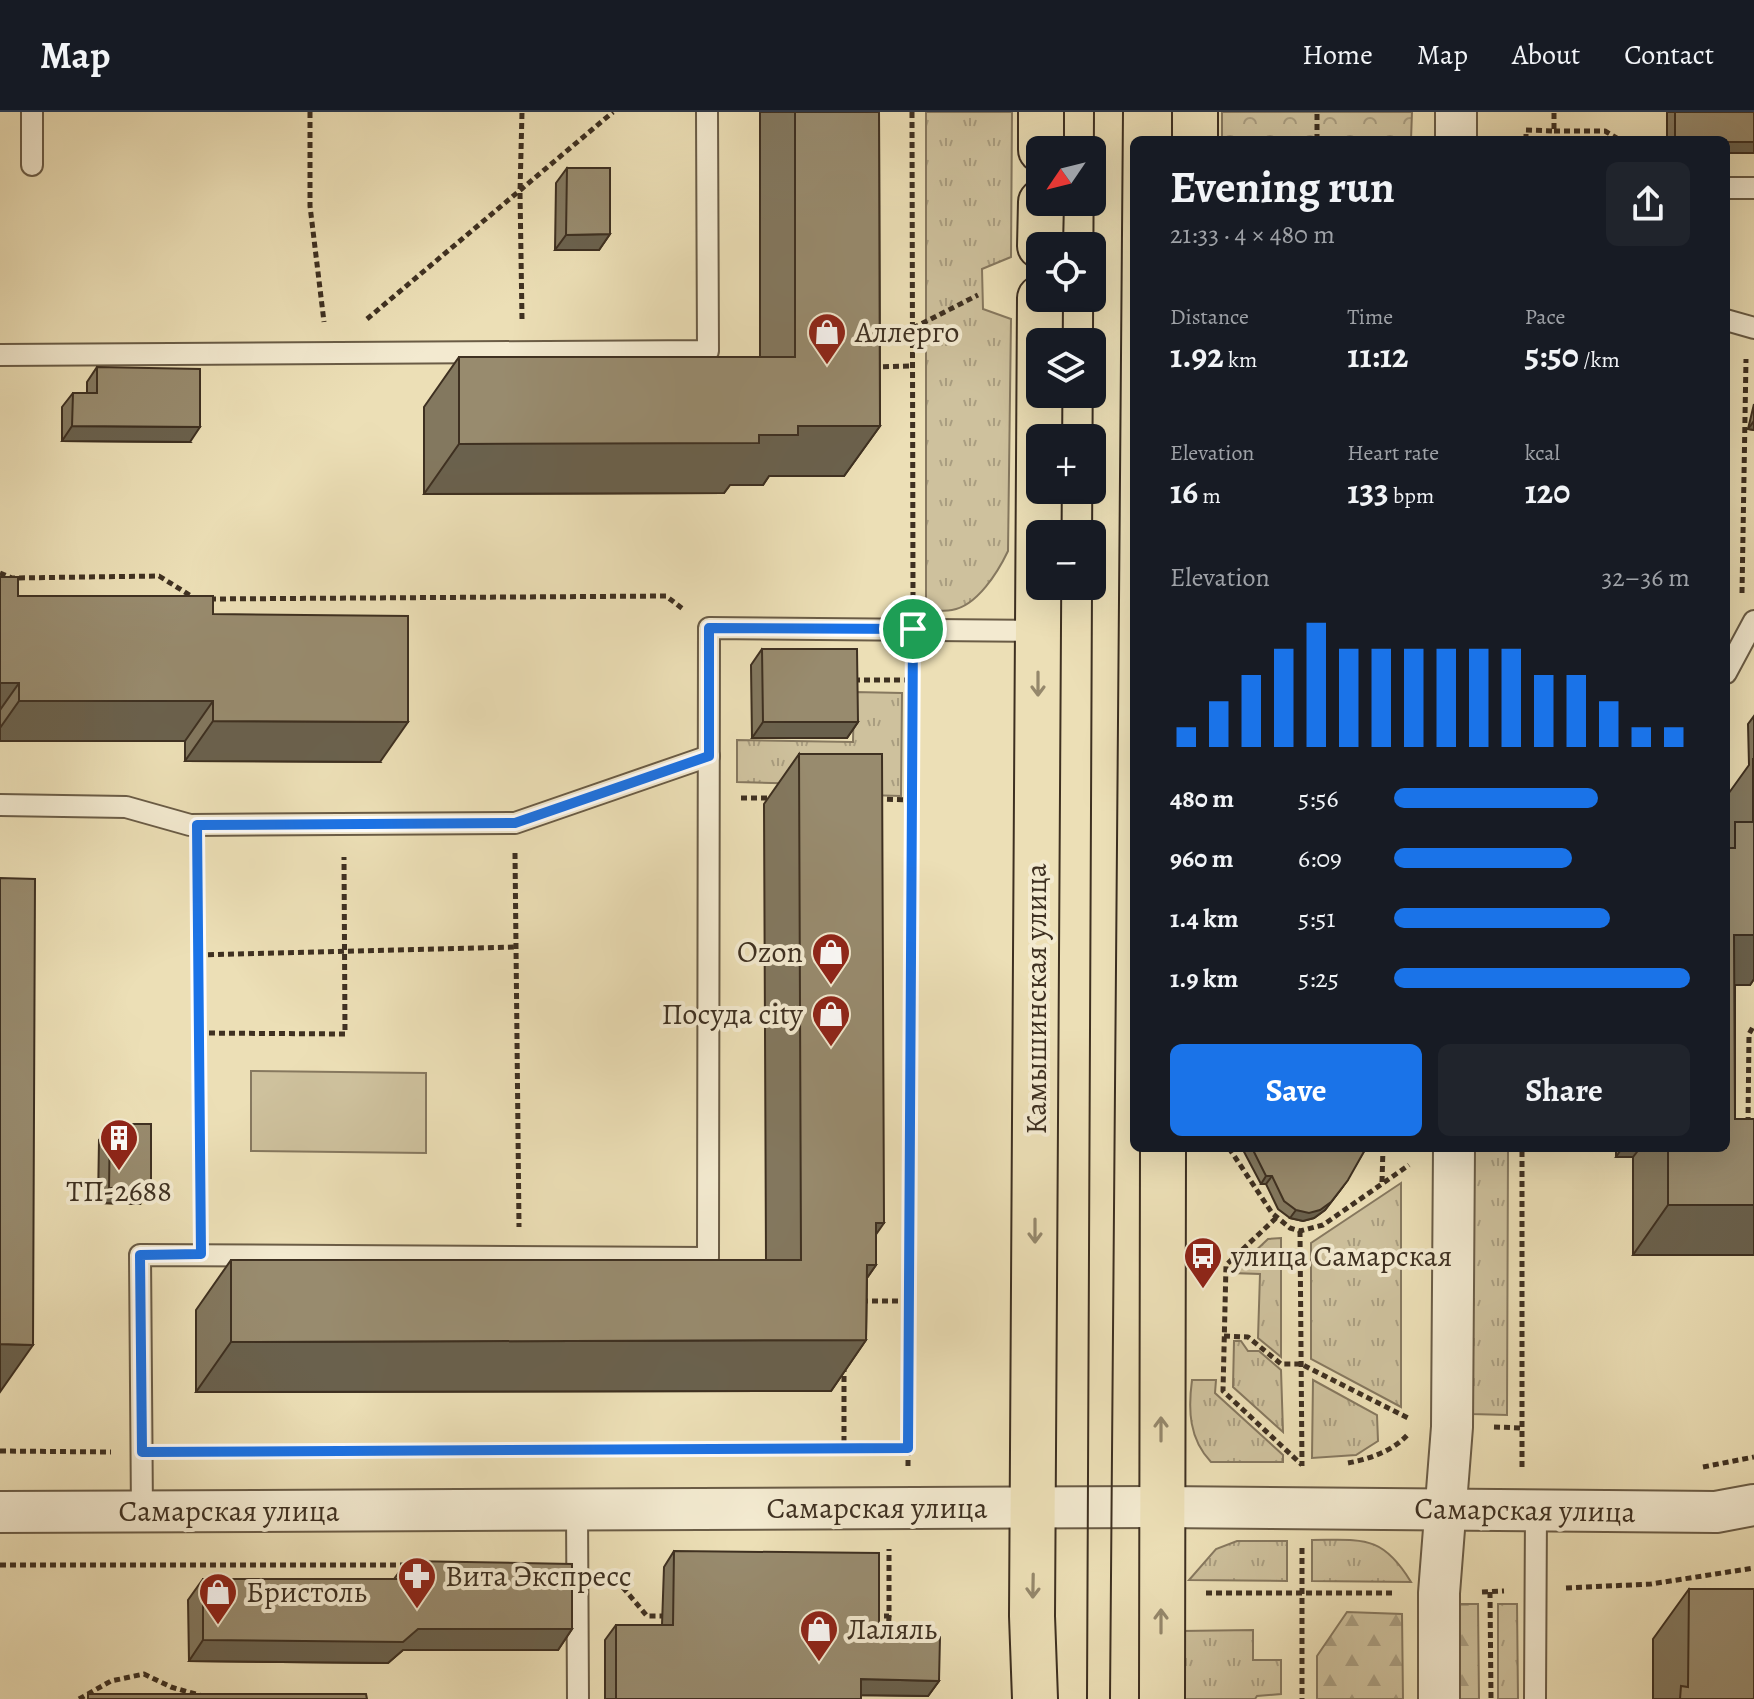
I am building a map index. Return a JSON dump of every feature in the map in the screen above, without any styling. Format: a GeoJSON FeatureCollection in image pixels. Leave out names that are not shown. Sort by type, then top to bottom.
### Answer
{"type":"FeatureCollection","features":[{"type":"Feature","properties":{"kind":"main road"},"geometry":{"type":"LineString","coordinates":[[1041,112],[1041,136]]}},
{"type":"Feature","properties":{"kind":"main road"},"geometry":{"type":"LineString","coordinates":[[1195,112],[1195,136]]}},
{"type":"Feature","properties":{"kind":"main road","name":"Камышинская улица"},"geometry":{"type":"LineString","coordinates":[[1035,1699],[1032,1616],[1040,312]]}},
{"type":"Feature","properties":{"kind":"main road"},"geometry":{"type":"LineString","coordinates":[[1162,1699],[1163,1152]]}},
{"type":"Feature","properties":{"kind":"street"},"geometry":{"type":"LineString","coordinates":[[1456,112],[1456,136]]}},
{"type":"Feature","properties":{"kind":"street"},"geometry":{"type":"LineString","coordinates":[[1439,1699],[1439,1593],[1452,1427],[1454,1152]]}},
{"type":"Feature","properties":{"kind":"street","name":"Самарская улица"},"geometry":{"type":"LineString","coordinates":[[0,1512],[1161,1507],[1716,1512],[1754,1505]]}},
{"type":"Feature","properties":{"kind":"lane"},"geometry":{"type":"LineString","coordinates":[[32,112],[32,165]]}},
{"type":"Feature","properties":{"kind":"lane"},"geometry":{"type":"LineString","coordinates":[[0,355],[708,351],[707,112]]}},
{"type":"Feature","properties":{"kind":"lane"},"geometry":{"type":"LineString","coordinates":[[1730,188],[1754,188]]}},
{"type":"Feature","properties":{"kind":"lane"},"geometry":{"type":"LineString","coordinates":[[1730,666],[1754,621]]}},
{"type":"Feature","properties":{"kind":"lane"},"geometry":{"type":"LineString","coordinates":[[142,1512],[140,1255],[708,1258],[709,628],[1038,631]]}},
{"type":"Feature","properties":{"kind":"lane"},"geometry":{"type":"LineString","coordinates":[[0,805],[126,807],[190,825],[515,823],[709,756]]}},
{"type":"Feature","properties":{"kind":"lane"},"geometry":{"type":"LineString","coordinates":[[577,1509],[578,1699]]}},
{"type":"Feature","properties":{"kind":"lane"},"geometry":{"type":"LineString","coordinates":[[1535,1699],[1536,1511]]}},
{"type":"Feature","properties":{"kind":"path"},"geometry":{"type":"LineString","coordinates":[[310,112],[310,206],[324,308],[324,355]]}},
{"type":"Feature","properties":{"kind":"path"},"geometry":{"type":"LineString","coordinates":[[522,112],[522,352]]}},
{"type":"Feature","properties":{"kind":"path"},"geometry":{"type":"LineString","coordinates":[[324,355],[613,112]]}},
{"type":"Feature","properties":{"kind":"path"},"geometry":{"type":"LineString","coordinates":[[908,1475],[913,680],[912,112]]}},
{"type":"Feature","properties":{"kind":"path"},"geometry":{"type":"LineString","coordinates":[[1317,112],[1317,136]]}},
{"type":"Feature","properties":{"kind":"path"},"geometry":{"type":"LineString","coordinates":[[1554,112],[1554,131]]}},
{"type":"Feature","properties":{"kind":"path"},"geometry":{"type":"LineString","coordinates":[[1526,136],[1526,130],[1605,131],[1613,136]]}},
{"type":"Feature","properties":{"kind":"path"},"geometry":{"type":"LineString","coordinates":[[913,328],[978,295]]}},
{"type":"Feature","properties":{"kind":"path"},"geometry":{"type":"LineString","coordinates":[[1737,606],[1742,595],[1742,324]]}},
{"type":"Feature","properties":{"kind":"path"},"geometry":{"type":"LineString","coordinates":[[871,367],[912,366]]}},
{"type":"Feature","properties":{"kind":"path"},"geometry":{"type":"LineString","coordinates":[[0,573],[12,578],[159,576],[197,599],[666,596],[709,628]]}},
{"type":"Feature","properties":{"kind":"path"},"geometry":{"type":"LineString","coordinates":[[853,680],[913,680]]}},
{"type":"Feature","properties":{"kind":"path"},"geometry":{"type":"LineString","coordinates":[[710,798],[788,798]]}},
{"type":"Feature","properties":{"kind":"path"},"geometry":{"type":"LineString","coordinates":[[866,799],[912,800]]}},
{"type":"Feature","properties":{"kind":"path"},"geometry":{"type":"LineString","coordinates":[[515,823],[519,1256]]}},
{"type":"Feature","properties":{"kind":"path"},"geometry":{"type":"LineString","coordinates":[[199,1033],[345,1034],[344,824]]}},
{"type":"Feature","properties":{"kind":"path"},"geometry":{"type":"LineString","coordinates":[[197,825],[201,1254]]}},
{"type":"Feature","properties":{"kind":"path"},"geometry":{"type":"LineString","coordinates":[[198,955],[516,947]]}},
{"type":"Feature","properties":{"kind":"path"},"geometry":{"type":"LineString","coordinates":[[1748,1124],[1749,1034],[1754,1025]]}},
{"type":"Feature","properties":{"kind":"path"},"geometry":{"type":"LineString","coordinates":[[1232,1152],[1276,1218],[1290,1228],[1310,1230],[1323,1225],[1409,1165]]}},
{"type":"Feature","properties":{"kind":"path"},"geometry":{"type":"LineString","coordinates":[[1382,1183],[1383,1152]]}},
{"type":"Feature","properties":{"kind":"path"},"geometry":{"type":"LineString","coordinates":[[1522,1152],[1522,1468]]}},
{"type":"Feature","properties":{"kind":"path"},"geometry":{"type":"LineString","coordinates":[[1276,1218],[1226,1265],[1223,1391],[1302,1465],[1316,1465]]}},
{"type":"Feature","properties":{"kind":"path"},"geometry":{"type":"LineString","coordinates":[[857,1301],[909,1301]]}},
{"type":"Feature","properties":{"kind":"path"},"geometry":{"type":"LineString","coordinates":[[1224,1336],[1248,1337],[1281,1364],[1301,1364],[1409,1419]]}},
{"type":"Feature","properties":{"kind":"path"},"geometry":{"type":"LineString","coordinates":[[844,1360],[844,1449]]}},
{"type":"Feature","properties":{"kind":"path"},"geometry":{"type":"LineString","coordinates":[[1344,1464],[1364,1461],[1409,1435]]}},
{"type":"Feature","properties":{"kind":"path"},"geometry":{"type":"LineString","coordinates":[[0,1451],[908,1448]]}},
{"type":"Feature","properties":{"kind":"path"},"geometry":{"type":"LineString","coordinates":[[888,1643],[889,1546]]}},
{"type":"Feature","properties":{"kind":"path"},"geometry":{"type":"LineString","coordinates":[[0,1565],[422,1565]]}},
{"type":"Feature","properties":{"kind":"path"},"geometry":{"type":"LineString","coordinates":[[578,1565],[605,1565],[647,1616],[677,1616]]}},
{"type":"Feature","properties":{"kind":"path"},"geometry":{"type":"LineString","coordinates":[[1490,1592],[1491,1699]]}},
{"type":"Feature","properties":{"kind":"path"},"geometry":{"type":"LineString","coordinates":[[874,1616],[889,1616]]}},
{"type":"Feature","properties":{"kind":"path"},"geometry":{"type":"LineString","coordinates":[[79,1699],[111,1681],[144,1674],[171,1687],[213,1699]]}},
{"type":"Feature","properties":{"kind":"green space"},"geometry":{"type":"Polygon","coordinates":[[[926,112],[1012,112],[1011,257],[982,269],[983,309],[1011,319],[1008,551],[978,595],[961,607],[946,611],[926,610],[926,112]]]}},
{"type":"Feature","properties":{"kind":"green space"},"geometry":{"type":"Polygon","coordinates":[[[1222,112],[1412,112],[1411,136],[1222,136],[1222,112]]]}},
{"type":"Feature","properties":{"kind":"green space"},"geometry":{"type":"Polygon","coordinates":[[[854,692],[902,693],[901,796],[831,794],[810,784],[737,782],[737,740],[853,742],[854,692]]]}},
{"type":"Feature","properties":{"kind":"green space"},"geometry":{"type":"Polygon","coordinates":[[[251,1071],[426,1073],[426,1153],[251,1151],[251,1071]]]}},
{"type":"Feature","properties":{"kind":"green space"},"geometry":{"type":"Polygon","coordinates":[[[1473,1152],[1508,1152],[1507,1415],[1472,1414],[1473,1152]]]}},
{"type":"Feature","properties":{"kind":"green space"},"geometry":{"type":"Polygon","coordinates":[[[1401,1183],[1401,1407],[1311,1359],[1311,1243],[1401,1183]]]}},
{"type":"Feature","properties":{"kind":"green space"},"geometry":{"type":"Polygon","coordinates":[[[1281,1238],[1281,1357],[1258,1338],[1260,1274],[1232,1273],[1268,1239],[1281,1238]]]}},
{"type":"Feature","properties":{"kind":"green space"},"geometry":{"type":"Polygon","coordinates":[[[1234,1341],[1241,1341],[1248,1351],[1259,1351],[1281,1370],[1283,1432],[1233,1387],[1234,1341]]]}},
{"type":"Feature","properties":{"kind":"green space"},"geometry":{"type":"Polygon","coordinates":[[[1192,1380],[1216,1380],[1215,1393],[1283,1455],[1283,1462],[1211,1462],[1194,1434],[1190,1402],[1192,1380]]]}},
{"type":"Feature","properties":{"kind":"green space"},"geometry":{"type":"Polygon","coordinates":[[[1313,1380],[1377,1415],[1378,1441],[1356,1455],[1312,1458],[1313,1380]]]}},
{"type":"Feature","properties":{"kind":"green space"},"geometry":{"type":"Polygon","coordinates":[[[1312,1540],[1369,1543],[1390,1555],[1411,1582],[1312,1581],[1312,1540]]]}},
{"type":"Feature","properties":{"kind":"green space"},"geometry":{"type":"Polygon","coordinates":[[[1237,1541],[1287,1541],[1287,1581],[1189,1580],[1216,1549],[1237,1541]]]}},
{"type":"Feature","properties":{"kind":"green space"},"geometry":{"type":"Polygon","coordinates":[[[1459,1604],[1478,1604],[1479,1699],[1460,1699],[1459,1604]]]}},
{"type":"Feature","properties":{"kind":"green space"},"geometry":{"type":"Polygon","coordinates":[[[1498,1604],[1517,1604],[1518,1699],[1498,1699],[1498,1604]]]}},
{"type":"Feature","properties":{"kind":"green space"},"geometry":{"type":"Polygon","coordinates":[[[1347,1612],[1402,1614],[1403,1699],[1317,1699],[1317,1656],[1347,1612]]]}},
{"type":"Feature","properties":{"kind":"green space"},"geometry":{"type":"Polygon","coordinates":[[[1253,1630],[1253,1660],[1281,1660],[1281,1694],[1257,1696],[1255,1699],[1181,1699],[1181,1631],[1253,1630]]]}},
{"type":"Feature","properties":{"kind":"building"},"geometry":{"type":"Polygon","coordinates":[[[795,112],[879,112],[880,426],[798,426],[798,435],[759,435],[759,443],[459,444],[459,357],[795,357],[795,112]]]}},
{"type":"Feature","properties":{"kind":"building"},"geometry":{"type":"Polygon","coordinates":[[[1675,112],[1754,112],[1754,142],[1730,142],[1730,136],[1675,136],[1675,112]]]}},
{"type":"Feature","properties":{"kind":"building"},"geometry":{"type":"Polygon","coordinates":[[[567,168],[610,168],[610,234],[566,235],[567,168]]]}},
{"type":"Feature","properties":{"kind":"building"},"geometry":{"type":"Polygon","coordinates":[[[97,367],[200,369],[200,427],[72,426],[73,393],[97,393],[97,367]]]}},
{"type":"Feature","properties":{"kind":"building"},"geometry":{"type":"Polygon","coordinates":[[[0,577],[18,577],[18,596],[213,596],[213,614],[408,616],[408,722],[213,721],[213,701],[19,701],[19,683],[0,683],[0,577]]]}},
{"type":"Feature","properties":{"kind":"building"},"geometry":{"type":"Polygon","coordinates":[[[762,649],[857,649],[858,722],[763,722],[762,649]]]}},
{"type":"Feature","properties":{"kind":"building"},"geometry":{"type":"Polygon","coordinates":[[[799,754],[882,754],[884,1223],[876,1223],[876,1265],[867,1265],[866,1340],[231,1342],[231,1260],[801,1260],[799,754]]]}},
{"type":"Feature","properties":{"kind":"building"},"geometry":{"type":"Polygon","coordinates":[[[1754,759],[1754,935],[1734,935],[1735,1119],[1754,1119],[1754,1205],[1668,1205],[1668,1152],[1730,1152],[1730,848],[1735,848],[1735,822],[1753,822],[1754,759]]]}},
{"type":"Feature","properties":{"kind":"building"},"geometry":{"type":"Polygon","coordinates":[[[0,878],[35,879],[33,1345],[0,1344],[0,878]]]}},
{"type":"Feature","properties":{"kind":"building"},"geometry":{"type":"Polygon","coordinates":[[[110,1124],[151,1124],[151,1188],[109,1188],[110,1124]]]}},
{"type":"Feature","properties":{"kind":"building"},"geometry":{"type":"Polygon","coordinates":[[[1254,1152],[1364,1152],[1331,1202],[1309,1213],[1296,1210],[1284,1201],[1272,1176],[1266,1176],[1254,1152]]]}},
{"type":"Feature","properties":{"kind":"building"},"geometry":{"type":"Polygon","coordinates":[[[674,1551],[879,1553],[879,1636],[940,1637],[939,1681],[861,1679],[861,1699],[616,1699],[616,1625],[673,1625],[674,1551]]]}},
{"type":"Feature","properties":{"kind":"building"},"geometry":{"type":"Polygon","coordinates":[[[407,1561],[572,1564],[572,1629],[418,1629],[403,1642],[203,1640],[203,1579],[407,1579],[407,1561]]]}},
{"type":"Feature","properties":{"kind":"building"},"geometry":{"type":"Polygon","coordinates":[[[1689,1589],[1754,1589],[1754,1699],[1680,1699],[1681,1686],[1688,1687],[1689,1589]]]}},
{"type":"Feature","properties":{"kind":"building"},"geometry":{"type":"Polygon","coordinates":[[[88,1694],[366,1694],[367,1699],[88,1699],[88,1694]]]}},
{"type":"Feature","properties":{"kind":"tram line"},"geometry":{"type":"LineString","coordinates":[[1092,520],[1094,112]]}},
{"type":"Feature","properties":{"kind":"tram line"},"geometry":{"type":"LineString","coordinates":[[1110,1699],[1123,112]]}},
{"type":"Feature","properties":{"kind":"tram line"},"geometry":{"type":"LineString","coordinates":[[1087,1699],[1092,600]]}},
{"type":"Feature","properties":{"kind":"place","name":"Аллерго"},"geometry":{"type":"Point","coordinates":[827,366]}},
{"type":"Feature","properties":{"kind":"place","name":"Ozon"},"geometry":{"type":"Point","coordinates":[831,986]}},
{"type":"Feature","properties":{"kind":"place","name":"Посуда city"},"geometry":{"type":"Point","coordinates":[831,1048]}},
{"type":"Feature","properties":{"kind":"place","name":"ТП-2688"},"geometry":{"type":"Point","coordinates":[119,1172]}},
{"type":"Feature","properties":{"kind":"place","name":"улица Самарская"},"geometry":{"type":"Point","coordinates":[1203,1290]}},
{"type":"Feature","properties":{"kind":"place","name":"Вита Экспресс"},"geometry":{"type":"Point","coordinates":[417,1610]}},
{"type":"Feature","properties":{"kind":"place","name":"Бристоль"},"geometry":{"type":"Point","coordinates":[218,1626]}},
{"type":"Feature","properties":{"kind":"place","name":"Лаляль"},"geometry":{"type":"Point","coordinates":[819,1663]}},
{"type":"Feature","properties":{"kind":"route"},"geometry":{"type":"LineString","coordinates":[[709,628],[913,629],[908,1448],[142,1452],[140,1255],[201,1254],[197,825],[515,823],[709,756],[709,628]]}}]}
